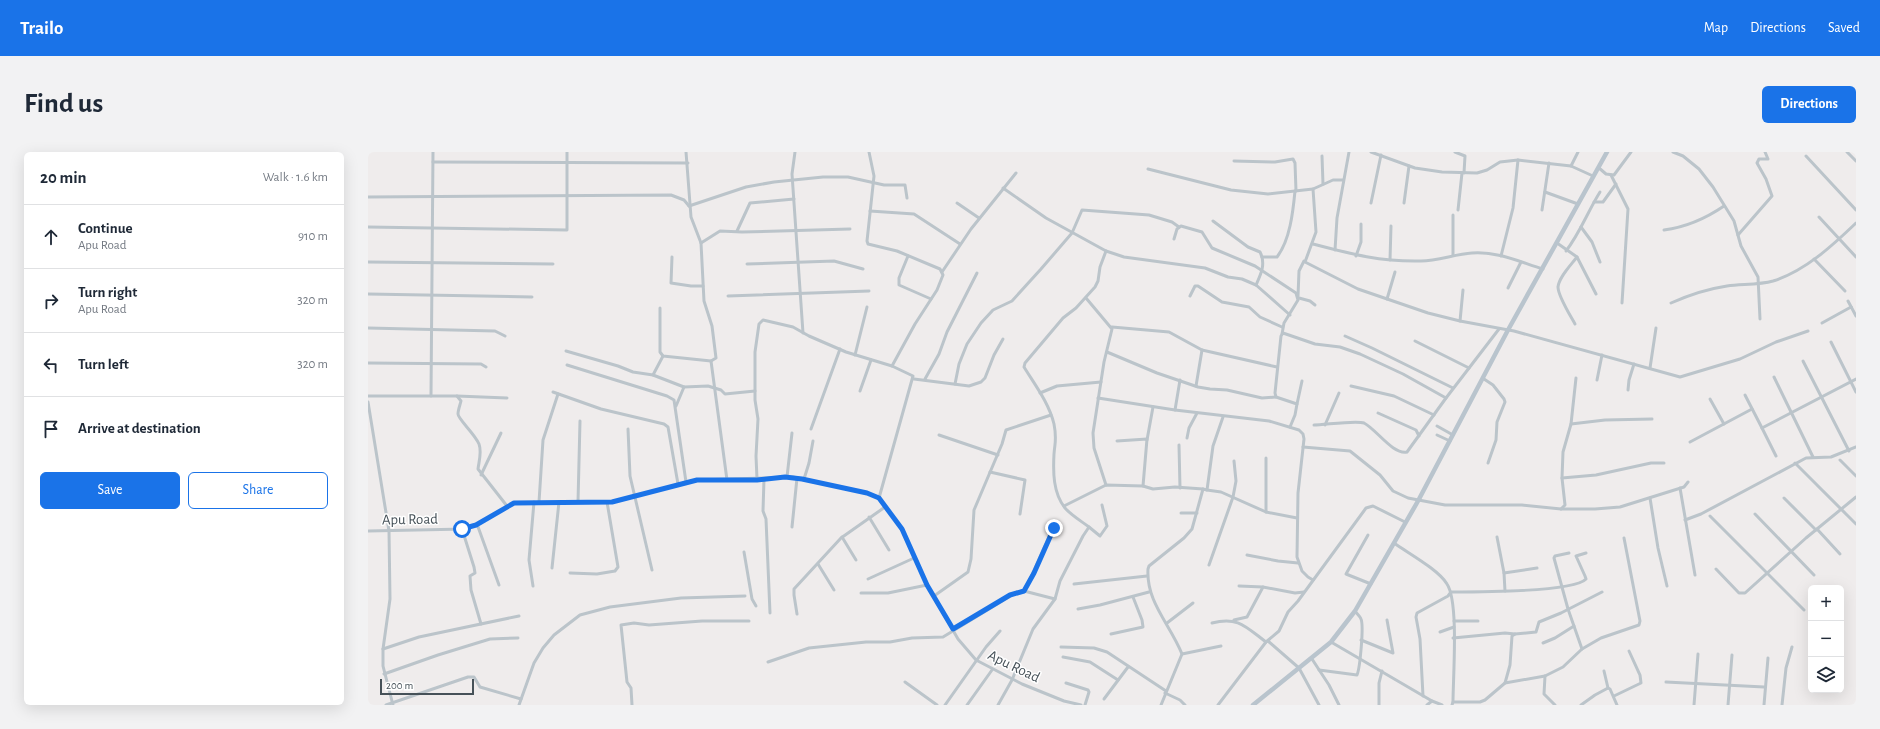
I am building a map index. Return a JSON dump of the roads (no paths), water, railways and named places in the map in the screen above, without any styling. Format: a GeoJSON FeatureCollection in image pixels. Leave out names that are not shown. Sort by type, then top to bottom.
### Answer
{"type":"FeatureCollection","features":[{"type":"Feature","properties":{"kind":"street"},"geometry":{"type":"LineString","coordinates":[[431,396],[433,152]]}},
{"type":"Feature","properties":{"kind":"street"},"geometry":{"type":"LineString","coordinates":[[368,227],[567,230],[567,152]]}},
{"type":"Feature","properties":{"kind":"street"},"geometry":{"type":"LineString","coordinates":[[663,356],[711,361],[716,358],[712,326],[704,300],[701,243],[691,217],[689,206],[688,163],[686,152]]}},
{"type":"Feature","properties":{"kind":"street"},"geometry":{"type":"LineString","coordinates":[[795,152],[792,174],[803,333]]}},
{"type":"Feature","properties":{"kind":"street"},"geometry":{"type":"LineString","coordinates":[[869,152],[873,167],[874,183],[867,241],[868,244],[876,245],[908,256],[940,269],[942,272]]}},
{"type":"Feature","properties":{"kind":"street"},"geometry":{"type":"LineString","coordinates":[[1335,250],[1337,218],[1349,152]]}},
{"type":"Feature","properties":{"kind":"street"},"geometry":{"type":"LineString","coordinates":[[1371,152],[1383,154],[1409,166],[1434,171],[1463,173],[1482,172],[1500,162],[1518,160],[1571,166],[1593,176]]}},
{"type":"Feature","properties":{"kind":"street"},"geometry":{"type":"LineString","coordinates":[[1455,152],[1465,156],[1458,210]]}},
{"type":"Feature","properties":{"kind":"street"},"geometry":{"type":"LineString","coordinates":[[1571,166],[1578,152]]}},
{"type":"Feature","properties":{"kind":"street"},"geometry":{"type":"LineString","coordinates":[[1253,705],[1312,659],[1331,642],[1355,611],[1418,501],[1484,379],[1508,330],[1607,152]]}},
{"type":"Feature","properties":{"kind":"street"},"geometry":{"type":"LineString","coordinates":[[1610,175],[1614,175],[1630,152]]}},
{"type":"Feature","properties":{"kind":"street"},"geometry":{"type":"LineString","coordinates":[[1673,152],[1683,156],[1699,168],[1734,221],[1741,246],[1756,270],[1760,282],[1760,319]]}},
{"type":"Feature","properties":{"kind":"street"},"geometry":{"type":"LineString","coordinates":[[1738,235],[1772,196],[1766,179],[1756,163],[1756,161],[1760,159],[1768,159],[1765,152]]}},
{"type":"Feature","properties":{"kind":"street"},"geometry":{"type":"LineString","coordinates":[[1847,152],[1856,161]]}},
{"type":"Feature","properties":{"kind":"street"},"geometry":{"type":"LineString","coordinates":[[1371,203],[1383,154]]}},
{"type":"Feature","properties":{"kind":"street"},"geometry":{"type":"LineString","coordinates":[[1322,156],[1323,184]]}},
{"type":"Feature","properties":{"kind":"street"},"geometry":{"type":"LineString","coordinates":[[1806,156],[1856,210]]}},
{"type":"Feature","properties":{"kind":"street"},"geometry":{"type":"LineString","coordinates":[[1234,161],[1275,162],[1293,159],[1295,163],[1296,191],[1283,247],[1277,257],[1262,257]]}},
{"type":"Feature","properties":{"kind":"street"},"geometry":{"type":"LineString","coordinates":[[1501,256],[1513,208],[1518,160]]}},
{"type":"Feature","properties":{"kind":"street"},"geometry":{"type":"LineString","coordinates":[[433,162],[688,163]]}},
{"type":"Feature","properties":{"kind":"street"},"geometry":{"type":"LineString","coordinates":[[1542,210],[1549,163]]}},
{"type":"Feature","properties":{"kind":"street"},"geometry":{"type":"LineString","coordinates":[[1404,203],[1409,166]]}},
{"type":"Feature","properties":{"kind":"street"},"geometry":{"type":"LineString","coordinates":[[1599,168],[1610,175],[1628,209],[1629,217],[1622,303]]}},
{"type":"Feature","properties":{"kind":"street"},"geometry":{"type":"LineString","coordinates":[[1148,169],[1231,190],[1268,194],[1313,189],[1333,180],[1343,180]]}},
{"type":"Feature","properties":{"kind":"street"},"geometry":{"type":"LineString","coordinates":[[892,366],[937,290],[943,275],[942,272],[979,218],[1016,173]]}},
{"type":"Feature","properties":{"kind":"street"},"geometry":{"type":"LineString","coordinates":[[689,206],[746,187],[793,180],[834,177],[848,177],[892,186],[905,185],[907,198]]}},
{"type":"Feature","properties":{"kind":"street"},"geometry":{"type":"LineString","coordinates":[[1594,202],[1603,202],[1616,184]]}},
{"type":"Feature","properties":{"kind":"street"},"geometry":{"type":"LineString","coordinates":[[1003,188],[1046,218],[1106,252],[1124,257],[1205,268],[1228,277],[1242,279],[1256,285],[1290,315]]}},
{"type":"Feature","properties":{"kind":"street"},"geometry":{"type":"LineString","coordinates":[[1276,397],[1277,367],[1282,327],[1290,315],[1298,297],[1299,271],[1313,244],[1317,226],[1313,189]]}},
{"type":"Feature","properties":{"kind":"street"},"geometry":{"type":"LineString","coordinates":[[1545,192],[1578,204]]}},
{"type":"Feature","properties":{"kind":"street"},"geometry":{"type":"LineString","coordinates":[[1566,251],[1576,238],[1600,192]]}},
{"type":"Feature","properties":{"kind":"street"},"geometry":{"type":"LineString","coordinates":[[368,196],[671,195],[684,200],[689,206]]}},
{"type":"Feature","properties":{"kind":"street"},"geometry":{"type":"LineString","coordinates":[[737,231],[750,203],[794,199]]}},
{"type":"Feature","properties":{"kind":"street"},"geometry":{"type":"LineString","coordinates":[[957,203],[979,218]]}},
{"type":"Feature","properties":{"kind":"street"},"geometry":{"type":"LineString","coordinates":[[1664,230],[1682,228],[1695,223],[1724,206]]}},
{"type":"Feature","properties":{"kind":"street"},"geometry":{"type":"LineString","coordinates":[[955,384],[959,364],[967,344],[981,323],[993,310],[1012,301],[1072,233],[1082,210],[1149,215],[1172,222],[1178,227],[1186,227],[1202,232],[1212,248],[1234,256],[1262,270],[1290,288],[1298,297],[1310,301],[1315,305]]}},
{"type":"Feature","properties":{"kind":"street"},"geometry":{"type":"LineString","coordinates":[[870,211],[914,214],[960,244]]}},
{"type":"Feature","properties":{"kind":"street"},"geometry":{"type":"LineString","coordinates":[[1452,215],[1453,255]]}},
{"type":"Feature","properties":{"kind":"street"},"geometry":{"type":"LineString","coordinates":[[1819,217],[1856,257]]}},
{"type":"Feature","properties":{"kind":"street"},"geometry":{"type":"LineString","coordinates":[[1213,221],[1248,247],[1260,252],[1262,257],[1262,270],[1256,285]]}},
{"type":"Feature","properties":{"kind":"street"},"geometry":{"type":"LineString","coordinates":[[1356,256],[1361,242],[1361,224]]}},
{"type":"Feature","properties":{"kind":"street"},"geometry":{"type":"LineString","coordinates":[[1671,303],[1687,296],[1712,289],[1771,281],[1783,277],[1806,266],[1856,224]]}},
{"type":"Feature","properties":{"kind":"street"},"geometry":{"type":"LineString","coordinates":[[1390,260],[1391,226]]}},
{"type":"Feature","properties":{"kind":"street"},"geometry":{"type":"LineString","coordinates":[[1174,239],[1178,227]]}},
{"type":"Feature","properties":{"kind":"street"},"geometry":{"type":"LineString","coordinates":[[1582,227],[1592,242],[1600,262]]}},
{"type":"Feature","properties":{"kind":"street"},"geometry":{"type":"LineString","coordinates":[[701,243],[720,231],[850,229]]}},
{"type":"Feature","properties":{"kind":"street"},"geometry":{"type":"LineString","coordinates":[[1557,243],[1566,251],[1577,257],[1596,294]]}},
{"type":"Feature","properties":{"kind":"street"},"geometry":{"type":"LineString","coordinates":[[1313,244],[1356,256],[1390,260],[1423,261],[1453,255],[1492,253],[1543,269]]}},
{"type":"Feature","properties":{"kind":"street"},"geometry":{"type":"LineString","coordinates":[[1102,505],[1108,526],[1100,536],[1064,506],[1054,483],[1054,456],[1057,441],[1051,415],[1024,367],[1025,363],[1063,318],[1086,298],[1098,281],[1100,267],[1106,252]]}},
{"type":"Feature","properties":{"kind":"street"},"geometry":{"type":"LineString","coordinates":[[908,256],[899,285],[931,299]]}},
{"type":"Feature","properties":{"kind":"street"},"geometry":{"type":"LineString","coordinates":[[672,257],[671,282],[691,286],[704,286]]}},
{"type":"Feature","properties":{"kind":"street"},"geometry":{"type":"LineString","coordinates":[[1574,324],[1559,293],[1558,287],[1560,281],[1577,257]]}},
{"type":"Feature","properties":{"kind":"street"},"geometry":{"type":"LineString","coordinates":[[1814,259],[1845,291]]}},
{"type":"Feature","properties":{"kind":"street"},"geometry":{"type":"LineString","coordinates":[[747,264],[798,261],[834,261],[863,268]]}},
{"type":"Feature","properties":{"kind":"street"},"geometry":{"type":"LineString","coordinates":[[1304,261],[1352,286],[1428,313],[1508,330],[1684,377],[1740,359],[1776,342],[1808,331]]}},
{"type":"Feature","properties":{"kind":"street"},"geometry":{"type":"LineString","coordinates":[[368,262],[553,264]]}},
{"type":"Feature","properties":{"kind":"street"},"geometry":{"type":"LineString","coordinates":[[1508,288],[1521,262]]}},
{"type":"Feature","properties":{"kind":"street"},"geometry":{"type":"LineString","coordinates":[[1387,299],[1395,272]]}},
{"type":"Feature","properties":{"kind":"street"},"geometry":{"type":"LineString","coordinates":[[925,379],[939,354],[947,332],[977,273]]}},
{"type":"Feature","properties":{"kind":"street"},"geometry":{"type":"LineString","coordinates":[[1190,296],[1195,286],[1198,286],[1222,302],[1249,307],[1260,317],[1282,327]]}},
{"type":"Feature","properties":{"kind":"street"},"geometry":{"type":"LineString","coordinates":[[728,296],[869,290]]}},
{"type":"Feature","properties":{"kind":"street"},"geometry":{"type":"LineString","coordinates":[[1460,321],[1463,290]]}},
{"type":"Feature","properties":{"kind":"street"},"geometry":{"type":"LineString","coordinates":[[368,294],[532,297]]}},
{"type":"Feature","properties":{"kind":"street"},"geometry":{"type":"LineString","coordinates":[[1086,298],[1112,327],[1169,332],[1202,350],[1277,367]]}},
{"type":"Feature","properties":{"kind":"street"},"geometry":{"type":"LineString","coordinates":[[1848,301],[1856,316]]}},
{"type":"Feature","properties":{"kind":"street"},"geometry":{"type":"LineString","coordinates":[[855,355],[867,307]]}},
{"type":"Feature","properties":{"kind":"street"},"geometry":{"type":"LineString","coordinates":[[1822,323],[1851,307]]}},
{"type":"Feature","properties":{"kind":"street"},"geometry":{"type":"LineString","coordinates":[[660,308],[660,352],[663,356]]}},
{"type":"Feature","properties":{"kind":"street"},"geometry":{"type":"LineString","coordinates":[[757,480],[756,456],[758,418],[755,391],[754,352],[760,322],[763,320],[782,323],[793,327],[803,333],[855,355],[892,366],[912,375],[914,378],[969,386],[981,382],[985,378],[994,355],[1003,339]]}},
{"type":"Feature","properties":{"kind":"street"},"geometry":{"type":"LineString","coordinates":[[1106,485],[1093,440],[1098,398],[1110,344],[1112,327]]}},
{"type":"Feature","properties":{"kind":"street"},"geometry":{"type":"LineString","coordinates":[[368,328],[495,331],[506,336]]}},
{"type":"Feature","properties":{"kind":"street"},"geometry":{"type":"LineString","coordinates":[[1650,368],[1656,328]]}},
{"type":"Feature","properties":{"kind":"street"},"geometry":{"type":"LineString","coordinates":[[1314,425],[1359,422],[1364,424],[1403,453],[1407,452],[1453,388],[1499,329]]}},
{"type":"Feature","properties":{"kind":"street"},"geometry":{"type":"LineString","coordinates":[[1282,334],[1315,344],[1340,347],[1360,354],[1403,374],[1446,398]]}},
{"type":"Feature","properties":{"kind":"street"},"geometry":{"type":"LineString","coordinates":[[1345,336],[1453,388]]}},
{"type":"Feature","properties":{"kind":"street"},"geometry":{"type":"LineString","coordinates":[[1416,341],[1469,368]]}},
{"type":"Feature","properties":{"kind":"street"},"geometry":{"type":"LineString","coordinates":[[1831,342],[1856,392]]}},
{"type":"Feature","properties":{"kind":"street"},"geometry":{"type":"LineString","coordinates":[[811,429],[840,349]]}},
{"type":"Feature","properties":{"kind":"street"},"geometry":{"type":"LineString","coordinates":[[566,350],[633,372],[653,375],[684,386],[708,386],[721,390],[725,394],[755,391]]}},
{"type":"Feature","properties":{"kind":"street"},"geometry":{"type":"LineString","coordinates":[[1196,386],[1202,350]]}},
{"type":"Feature","properties":{"kind":"street"},"geometry":{"type":"LineString","coordinates":[[1107,352],[1157,373],[1196,386],[1227,390],[1262,398],[1276,397],[1297,404]]}},
{"type":"Feature","properties":{"kind":"street"},"geometry":{"type":"LineString","coordinates":[[1597,380],[1602,355]]}},
{"type":"Feature","properties":{"kind":"street"},"geometry":{"type":"LineString","coordinates":[[653,375],[663,356]]}},
{"type":"Feature","properties":{"kind":"street"},"geometry":{"type":"LineString","coordinates":[[860,391],[871,360]]}},
{"type":"Feature","properties":{"kind":"street"},"geometry":{"type":"LineString","coordinates":[[711,361],[727,480]]}},
{"type":"Feature","properties":{"kind":"street"},"geometry":{"type":"LineString","coordinates":[[1803,361],[1849,451]]}},
{"type":"Feature","properties":{"kind":"street"},"geometry":{"type":"LineString","coordinates":[[368,363],[481,364],[486,367]]}},
{"type":"Feature","properties":{"kind":"street"},"geometry":{"type":"LineString","coordinates":[[1628,390],[1629,380],[1634,364]]}},
{"type":"Feature","properties":{"kind":"street"},"geometry":{"type":"LineString","coordinates":[[567,365],[667,396],[674,400],[686,482]]}},
{"type":"Feature","properties":{"kind":"street"},"geometry":{"type":"LineString","coordinates":[[1774,377],[1813,457]]}},
{"type":"Feature","properties":{"kind":"street"},"geometry":{"type":"LineString","coordinates":[[879,498],[914,378]]}},
{"type":"Feature","properties":{"kind":"street"},"geometry":{"type":"LineString","coordinates":[[1561,509],[1565,505],[1562,478],[1563,452],[1570,424],[1576,378]]}},
{"type":"Feature","properties":{"kind":"street"},"geometry":{"type":"LineString","coordinates":[[1484,379],[1493,385],[1504,399],[1497,422],[1494,446],[1488,463]]}},
{"type":"Feature","properties":{"kind":"street"},"geometry":{"type":"LineString","coordinates":[[1762,428],[1856,379]]}},
{"type":"Feature","properties":{"kind":"street"},"geometry":{"type":"LineString","coordinates":[[1175,410],[1180,380]]}},
{"type":"Feature","properties":{"kind":"street"},"geometry":{"type":"LineString","coordinates":[[1290,427],[1295,415],[1302,381]]}},
{"type":"Feature","properties":{"kind":"street"},"geometry":{"type":"LineString","coordinates":[[1040,393],[1057,386],[1101,382]]}},
{"type":"Feature","properties":{"kind":"street"},"geometry":{"type":"LineString","coordinates":[[676,406],[684,386]]}},
{"type":"Feature","properties":{"kind":"street"},"geometry":{"type":"LineString","coordinates":[[1351,386],[1394,396],[1434,415]]}},
{"type":"Feature","properties":{"kind":"street"},"geometry":{"type":"LineString","coordinates":[[553,392],[601,409],[664,424],[668,427],[678,484]]}},
{"type":"Feature","properties":{"kind":"street"},"geometry":{"type":"LineString","coordinates":[[1325,425],[1339,393]]}},
{"type":"Feature","properties":{"kind":"street"},"geometry":{"type":"LineString","coordinates":[[539,502],[543,440],[558,394]]}},
{"type":"Feature","properties":{"kind":"street"},"geometry":{"type":"LineString","coordinates":[[1745,395],[1776,456]]}},
{"type":"Feature","properties":{"kind":"street"},"geometry":{"type":"LineString","coordinates":[[368,396],[457,396],[506,398]]}},
{"type":"Feature","properties":{"kind":"street"},"geometry":{"type":"LineString","coordinates":[[457,396],[461,402],[458,413],[459,419],[471,430],[479,443],[480,450],[478,469],[481,475],[507,506]]}},
{"type":"Feature","properties":{"kind":"street"},"geometry":{"type":"LineString","coordinates":[[1098,398],[1223,417],[1269,421],[1299,430],[1303,434],[1303,446],[1299,476],[1297,518],[1298,563],[1305,574],[1313,580]]}},
{"type":"Feature","properties":{"kind":"street"},"geometry":{"type":"LineString","coordinates":[[1710,399],[1724,424]]}},
{"type":"Feature","properties":{"kind":"street"},"geometry":{"type":"LineString","coordinates":[[368,402],[389,531],[390,600],[383,649],[384,674],[393,704]]}},
{"type":"Feature","properties":{"kind":"street"},"geometry":{"type":"LineString","coordinates":[[1142,486],[1147,440],[1153,407]]}},
{"type":"Feature","properties":{"kind":"street"},"geometry":{"type":"LineString","coordinates":[[1690,442],[1752,409]]}},
{"type":"Feature","properties":{"kind":"street"},"geometry":{"type":"LineString","coordinates":[[1187,438],[1189,428],[1197,413]]}},
{"type":"Feature","properties":{"kind":"street"},"geometry":{"type":"LineString","coordinates":[[1378,413],[1416,430],[1419,436]]}},
{"type":"Feature","properties":{"kind":"street"},"geometry":{"type":"LineString","coordinates":[[934,596],[968,572],[971,559],[974,510],[998,455],[1006,430],[1051,415]]}},
{"type":"Feature","properties":{"kind":"street"},"geometry":{"type":"LineString","coordinates":[[1207,490],[1213,446],[1223,417]]}},
{"type":"Feature","properties":{"kind":"street"},"geometry":{"type":"LineString","coordinates":[[1570,424],[1606,420],[1652,419]]}},
{"type":"Feature","properties":{"kind":"street"},"geometry":{"type":"LineString","coordinates":[[578,502],[580,420]]}},
{"type":"Feature","properties":{"kind":"street"},"geometry":{"type":"LineString","coordinates":[[1437,426],[1453,435]]}},
{"type":"Feature","properties":{"kind":"street"},"geometry":{"type":"LineString","coordinates":[[628,428],[629,465],[652,570]]}},
{"type":"Feature","properties":{"kind":"street"},"geometry":{"type":"LineString","coordinates":[[481,475],[501,433]]}},
{"type":"Feature","properties":{"kind":"street"},"geometry":{"type":"LineString","coordinates":[[787,477],[792,433]]}},
{"type":"Feature","properties":{"kind":"street"},"geometry":{"type":"LineString","coordinates":[[938,435],[998,455]]}},
{"type":"Feature","properties":{"kind":"street"},"geometry":{"type":"LineString","coordinates":[[1437,435],[1450,441]]}},
{"type":"Feature","properties":{"kind":"street"},"geometry":{"type":"LineString","coordinates":[[1117,441],[1147,440]]}},
{"type":"Feature","properties":{"kind":"street"},"geometry":{"type":"LineString","coordinates":[[804,479],[813,441]]}},
{"type":"Feature","properties":{"kind":"street"},"geometry":{"type":"LineString","coordinates":[[1179,445],[1180,488]]}},
{"type":"Feature","properties":{"kind":"street"},"geometry":{"type":"LineString","coordinates":[[1303,446],[1350,451],[1380,475],[1394,491],[1418,501],[1458,506],[1522,505],[1561,509],[1595,509],[1620,506],[1650,498],[1686,486],[1688,482]]}},
{"type":"Feature","properties":{"kind":"street"},"geometry":{"type":"LineString","coordinates":[[1685,520],[1701,514],[1806,458],[1831,457],[1856,447]]}},
{"type":"Feature","properties":{"kind":"street"},"geometry":{"type":"LineString","coordinates":[[1266,458],[1266,512]]}},
{"type":"Feature","properties":{"kind":"street"},"geometry":{"type":"LineString","coordinates":[[1840,460],[1856,476]]}},
{"type":"Feature","properties":{"kind":"street"},"geometry":{"type":"LineString","coordinates":[[1209,565],[1233,497],[1236,481],[1234,461]]}},
{"type":"Feature","properties":{"kind":"street"},"geometry":{"type":"LineString","coordinates":[[1562,478],[1596,475],[1651,463],[1664,463]]}},
{"type":"Feature","properties":{"kind":"street"},"geometry":{"type":"LineString","coordinates":[[1796,463],[1856,524]]}},
{"type":"Feature","properties":{"kind":"street"},"geometry":{"type":"LineString","coordinates":[[990,472],[1025,480],[1020,514]]}},
{"type":"Feature","properties":{"kind":"street","name":"Apu Road"},"geometry":{"type":"LineString","coordinates":[[368,531],[462,529],[477,524],[514,503],[607,502],[635,497],[697,480],[757,480],[787,477],[804,479],[867,493],[879,498],[902,529],[927,585],[964,648],[976,660],[1012,680],[1064,703],[1081,705]]}},
{"type":"Feature","properties":{"kind":"street"},"geometry":{"type":"LineString","coordinates":[[792,527],[797,478]]}},
{"type":"Feature","properties":{"kind":"street"},"geometry":{"type":"LineString","coordinates":[[764,479],[763,511],[766,519],[770,613]]}},
{"type":"Feature","properties":{"kind":"street"},"geometry":{"type":"LineString","coordinates":[[1064,506],[1106,485],[1142,486],[1153,489],[1164,487],[1203,489],[1221,492],[1266,512],[1297,518]]}},
{"type":"Feature","properties":{"kind":"street"},"geometry":{"type":"LineString","coordinates":[[1680,488],[1694,575]]}},
{"type":"Feature","properties":{"kind":"street"},"geometry":{"type":"LineString","coordinates":[[1161,705],[1165,692],[1182,654],[1167,623],[1149,592],[1147,576],[1149,566],[1192,530],[1203,489]]}},
{"type":"Feature","properties":{"kind":"street"},"geometry":{"type":"LineString","coordinates":[[1716,569],[1741,594],[1747,592],[1816,530],[1856,497]]}},
{"type":"Feature","properties":{"kind":"street"},"geometry":{"type":"LineString","coordinates":[[1650,498],[1658,548],[1667,586]]}},
{"type":"Feature","properties":{"kind":"street"},"geometry":{"type":"LineString","coordinates":[[1784,498],[1840,554]]}},
{"type":"Feature","properties":{"kind":"street"},"geometry":{"type":"LineString","coordinates":[[532,586],[529,560],[534,502]]}},
{"type":"Feature","properties":{"kind":"street"},"geometry":{"type":"LineString","coordinates":[[552,568],[559,502]]}},
{"type":"Feature","properties":{"kind":"street"},"geometry":{"type":"LineString","coordinates":[[570,573],[603,573],[615,571],[618,567],[607,502]]}},
{"type":"Feature","properties":{"kind":"street"},"geometry":{"type":"LineString","coordinates":[[1218,705],[1267,641],[1279,631],[1292,606],[1366,508],[1372,506],[1405,522]]}},
{"type":"Feature","properties":{"kind":"street"},"geometry":{"type":"LineString","coordinates":[[797,614],[794,589],[842,537],[885,507]]}},
{"type":"Feature","properties":{"kind":"street"},"geometry":{"type":"LineString","coordinates":[[1181,513],[1197,513]]}},
{"type":"Feature","properties":{"kind":"street"},"geometry":{"type":"LineString","coordinates":[[1755,514],[1814,575]]}},
{"type":"Feature","properties":{"kind":"street"},"geometry":{"type":"LineString","coordinates":[[1710,516],[1762,570],[1768,573],[1804,610]]}},
{"type":"Feature","properties":{"kind":"street"},"geometry":{"type":"LineString","coordinates":[[869,517],[889,550]]}},
{"type":"Feature","properties":{"kind":"street"},"geometry":{"type":"LineString","coordinates":[[1024,591],[1034,573],[1056,523]]}},
{"type":"Feature","properties":{"kind":"street"},"geometry":{"type":"LineString","coordinates":[[477,524],[499,585]]}},
{"type":"Feature","properties":{"kind":"street"},"geometry":{"type":"LineString","coordinates":[[998,705],[1012,680],[1033,628],[1055,599],[1060,581],[1089,527]]}},
{"type":"Feature","properties":{"kind":"street"},"geometry":{"type":"LineString","coordinates":[[462,529],[476,573],[470,576],[471,590],[481,624]]}},
{"type":"Feature","properties":{"kind":"street"},"geometry":{"type":"LineString","coordinates":[[1368,535],[1346,574],[1371,584]]}},
{"type":"Feature","properties":{"kind":"street"},"geometry":{"type":"LineString","coordinates":[[842,537],[856,560]]}},
{"type":"Feature","properties":{"kind":"street"},"geometry":{"type":"LineString","coordinates":[[1497,537],[1504,573],[1505,590]]}},
{"type":"Feature","properties":{"kind":"street"},"geometry":{"type":"LineString","coordinates":[[1394,543],[1443,579],[1451,592],[1454,621],[1453,704],[1480,702],[1485,700],[1505,683],[1546,676],[1563,667],[1582,649],[1600,638],[1640,624],[1624,538]]}},
{"type":"Feature","properties":{"kind":"street"},"geometry":{"type":"LineString","coordinates":[[744,552],[752,599],[756,606]]}},
{"type":"Feature","properties":{"kind":"street"},"geometry":{"type":"LineString","coordinates":[[1569,553],[1555,556],[1568,609],[1582,649]]}},
{"type":"Feature","properties":{"kind":"street"},"geometry":{"type":"LineString","coordinates":[[1423,696],[1420,638],[1416,615],[1424,608],[1448,596],[1451,592],[1562,588],[1583,582],[1586,579],[1576,556],[1586,553]]}},
{"type":"Feature","properties":{"kind":"street"},"geometry":{"type":"LineString","coordinates":[[1247,554],[1278,561],[1298,563]]}},
{"type":"Feature","properties":{"kind":"street"},"geometry":{"type":"LineString","coordinates":[[868,579],[914,558]]}},
{"type":"Feature","properties":{"kind":"street"},"geometry":{"type":"LineString","coordinates":[[818,564],[834,590]]}},
{"type":"Feature","properties":{"kind":"street"},"geometry":{"type":"LineString","coordinates":[[1504,573],[1537,568]]}},
{"type":"Feature","properties":{"kind":"street"},"geometry":{"type":"LineString","coordinates":[[1074,584],[1147,576]]}},
{"type":"Feature","properties":{"kind":"street"},"geometry":{"type":"LineString","coordinates":[[861,593],[896,592],[927,585]]}},
{"type":"Feature","properties":{"kind":"street"},"geometry":{"type":"LineString","coordinates":[[1239,586],[1264,587],[1296,593],[1304,592]]}},
{"type":"Feature","properties":{"kind":"street"},"geometry":{"type":"LineString","coordinates":[[1212,623],[1247,617],[1264,587]]}},
{"type":"Feature","properties":{"kind":"street"},"geometry":{"type":"LineString","coordinates":[[768,662],[809,648],[866,642],[890,642],[912,638],[943,636],[949,634],[953,629],[1010,595],[1024,591],[1055,599]]}},
{"type":"Feature","properties":{"kind":"street"},"geometry":{"type":"LineString","coordinates":[[1078,609],[1149,592]]}},
{"type":"Feature","properties":{"kind":"street"},"geometry":{"type":"LineString","coordinates":[[1453,638],[1505,633],[1515,634],[1536,632],[1540,622],[1602,592]]}},
{"type":"Feature","properties":{"kind":"street"},"geometry":{"type":"LineString","coordinates":[[519,705],[534,663],[543,648],[554,635],[580,615],[610,607],[681,598],[745,596]]}},
{"type":"Feature","properties":{"kind":"street"},"geometry":{"type":"LineString","coordinates":[[1111,634],[1143,627],[1142,620],[1133,597]]}},
{"type":"Feature","properties":{"kind":"street"},"geometry":{"type":"LineString","coordinates":[[1167,623],[1193,603]]}},
{"type":"Feature","properties":{"kind":"street"},"geometry":{"type":"LineString","coordinates":[[1319,670],[1357,675],[1360,664],[1359,657],[1362,640],[1362,625],[1361,617],[1355,611]]}},
{"type":"Feature","properties":{"kind":"street"},"geometry":{"type":"LineString","coordinates":[[383,649],[419,637],[519,616]]}},
{"type":"Feature","properties":{"kind":"street"},"geometry":{"type":"LineString","coordinates":[[631,705],[631,688],[627,682],[621,625],[702,620],[749,621]]}},
{"type":"Feature","properties":{"kind":"street"},"geometry":{"type":"LineString","coordinates":[[1234,620],[1267,641],[1299,668],[1319,705]]}},
{"type":"Feature","properties":{"kind":"street"},"geometry":{"type":"LineString","coordinates":[[1362,640],[1393,653],[1387,620]]}},
{"type":"Feature","properties":{"kind":"street"},"geometry":{"type":"LineString","coordinates":[[1454,621],[1478,621]]}},
{"type":"Feature","properties":{"kind":"street"},"geometry":{"type":"LineString","coordinates":[[1543,643],[1555,638],[1574,626]]}},
{"type":"Feature","properties":{"kind":"street"},"geometry":{"type":"LineString","coordinates":[[1440,632],[1454,627]]}},
{"type":"Feature","properties":{"kind":"street"},"geometry":{"type":"LineString","coordinates":[[945,705],[976,660],[1000,631]]}},
{"type":"Feature","properties":{"kind":"street"},"geometry":{"type":"LineString","coordinates":[[1505,683],[1510,665],[1511,639],[1515,634]]}},
{"type":"Feature","properties":{"kind":"street"},"geometry":{"type":"LineString","coordinates":[[384,674],[490,639],[518,638]]}},
{"type":"Feature","properties":{"kind":"street"},"geometry":{"type":"LineString","coordinates":[[1331,642],[1359,657],[1423,696],[1442,705]]}},
{"type":"Feature","properties":{"kind":"street"},"geometry":{"type":"LineString","coordinates":[[1182,654],[1221,646]]}},
{"type":"Feature","properties":{"kind":"street"},"geometry":{"type":"LineString","coordinates":[[1061,647],[1094,648],[1106,652],[1165,692],[1180,700],[1185,705]]}},
{"type":"Feature","properties":{"kind":"street"},"geometry":{"type":"LineString","coordinates":[[1782,705],[1786,668],[1792,647]]}},
{"type":"Feature","properties":{"kind":"street"},"geometry":{"type":"LineString","coordinates":[[1614,696],[1641,683],[1640,675],[1629,651]]}},
{"type":"Feature","properties":{"kind":"street"},"geometry":{"type":"LineString","coordinates":[[1694,705],[1698,654]]}},
{"type":"Feature","properties":{"kind":"street"},"geometry":{"type":"LineString","coordinates":[[1728,705],[1732,655]]}},
{"type":"Feature","properties":{"kind":"street"},"geometry":{"type":"LineString","coordinates":[[1063,657],[1090,662],[1118,680]]}},
{"type":"Feature","properties":{"kind":"street"},"geometry":{"type":"LineString","coordinates":[[1764,705],[1764,687],[1768,658]]}},
{"type":"Feature","properties":{"kind":"street"},"geometry":{"type":"LineString","coordinates":[[1312,659],[1339,705]]}},
{"type":"Feature","properties":{"kind":"street"},"geometry":{"type":"LineString","coordinates":[[1104,699],[1128,667]]}},
{"type":"Feature","properties":{"kind":"street"},"geometry":{"type":"LineString","coordinates":[[967,705],[992,670]]}},
{"type":"Feature","properties":{"kind":"street"},"geometry":{"type":"LineString","coordinates":[[1379,705],[1379,682],[1382,671]]}},
{"type":"Feature","properties":{"kind":"street"},"geometry":{"type":"LineString","coordinates":[[1604,671],[1608,688],[1614,696],[1617,705]]}},
{"type":"Feature","properties":{"kind":"street"},"geometry":{"type":"LineString","coordinates":[[1546,676],[1543,686],[1544,694],[1555,705]]}},
{"type":"Feature","properties":{"kind":"street"},"geometry":{"type":"LineString","coordinates":[[386,705],[393,704],[468,677],[474,677],[480,687],[521,699]]}},
{"type":"Feature","properties":{"kind":"street"},"geometry":{"type":"LineString","coordinates":[[905,682],[937,705]]}},
{"type":"Feature","properties":{"kind":"street"},"geometry":{"type":"LineString","coordinates":[[1666,682],[1764,687]]}},
{"type":"Feature","properties":{"kind":"street"},"geometry":{"type":"LineString","coordinates":[[1066,683],[1088,690],[1089,692],[1085,705]]}},
{"type":"Feature","properties":{"kind":"street"},"geometry":{"type":"LineString","coordinates":[[1581,705],[1608,688]]}},
{"type":"Feature","properties":{"kind":"street"},"geometry":{"type":"LineString","coordinates":[[1427,705],[1432,701]]}}]}
